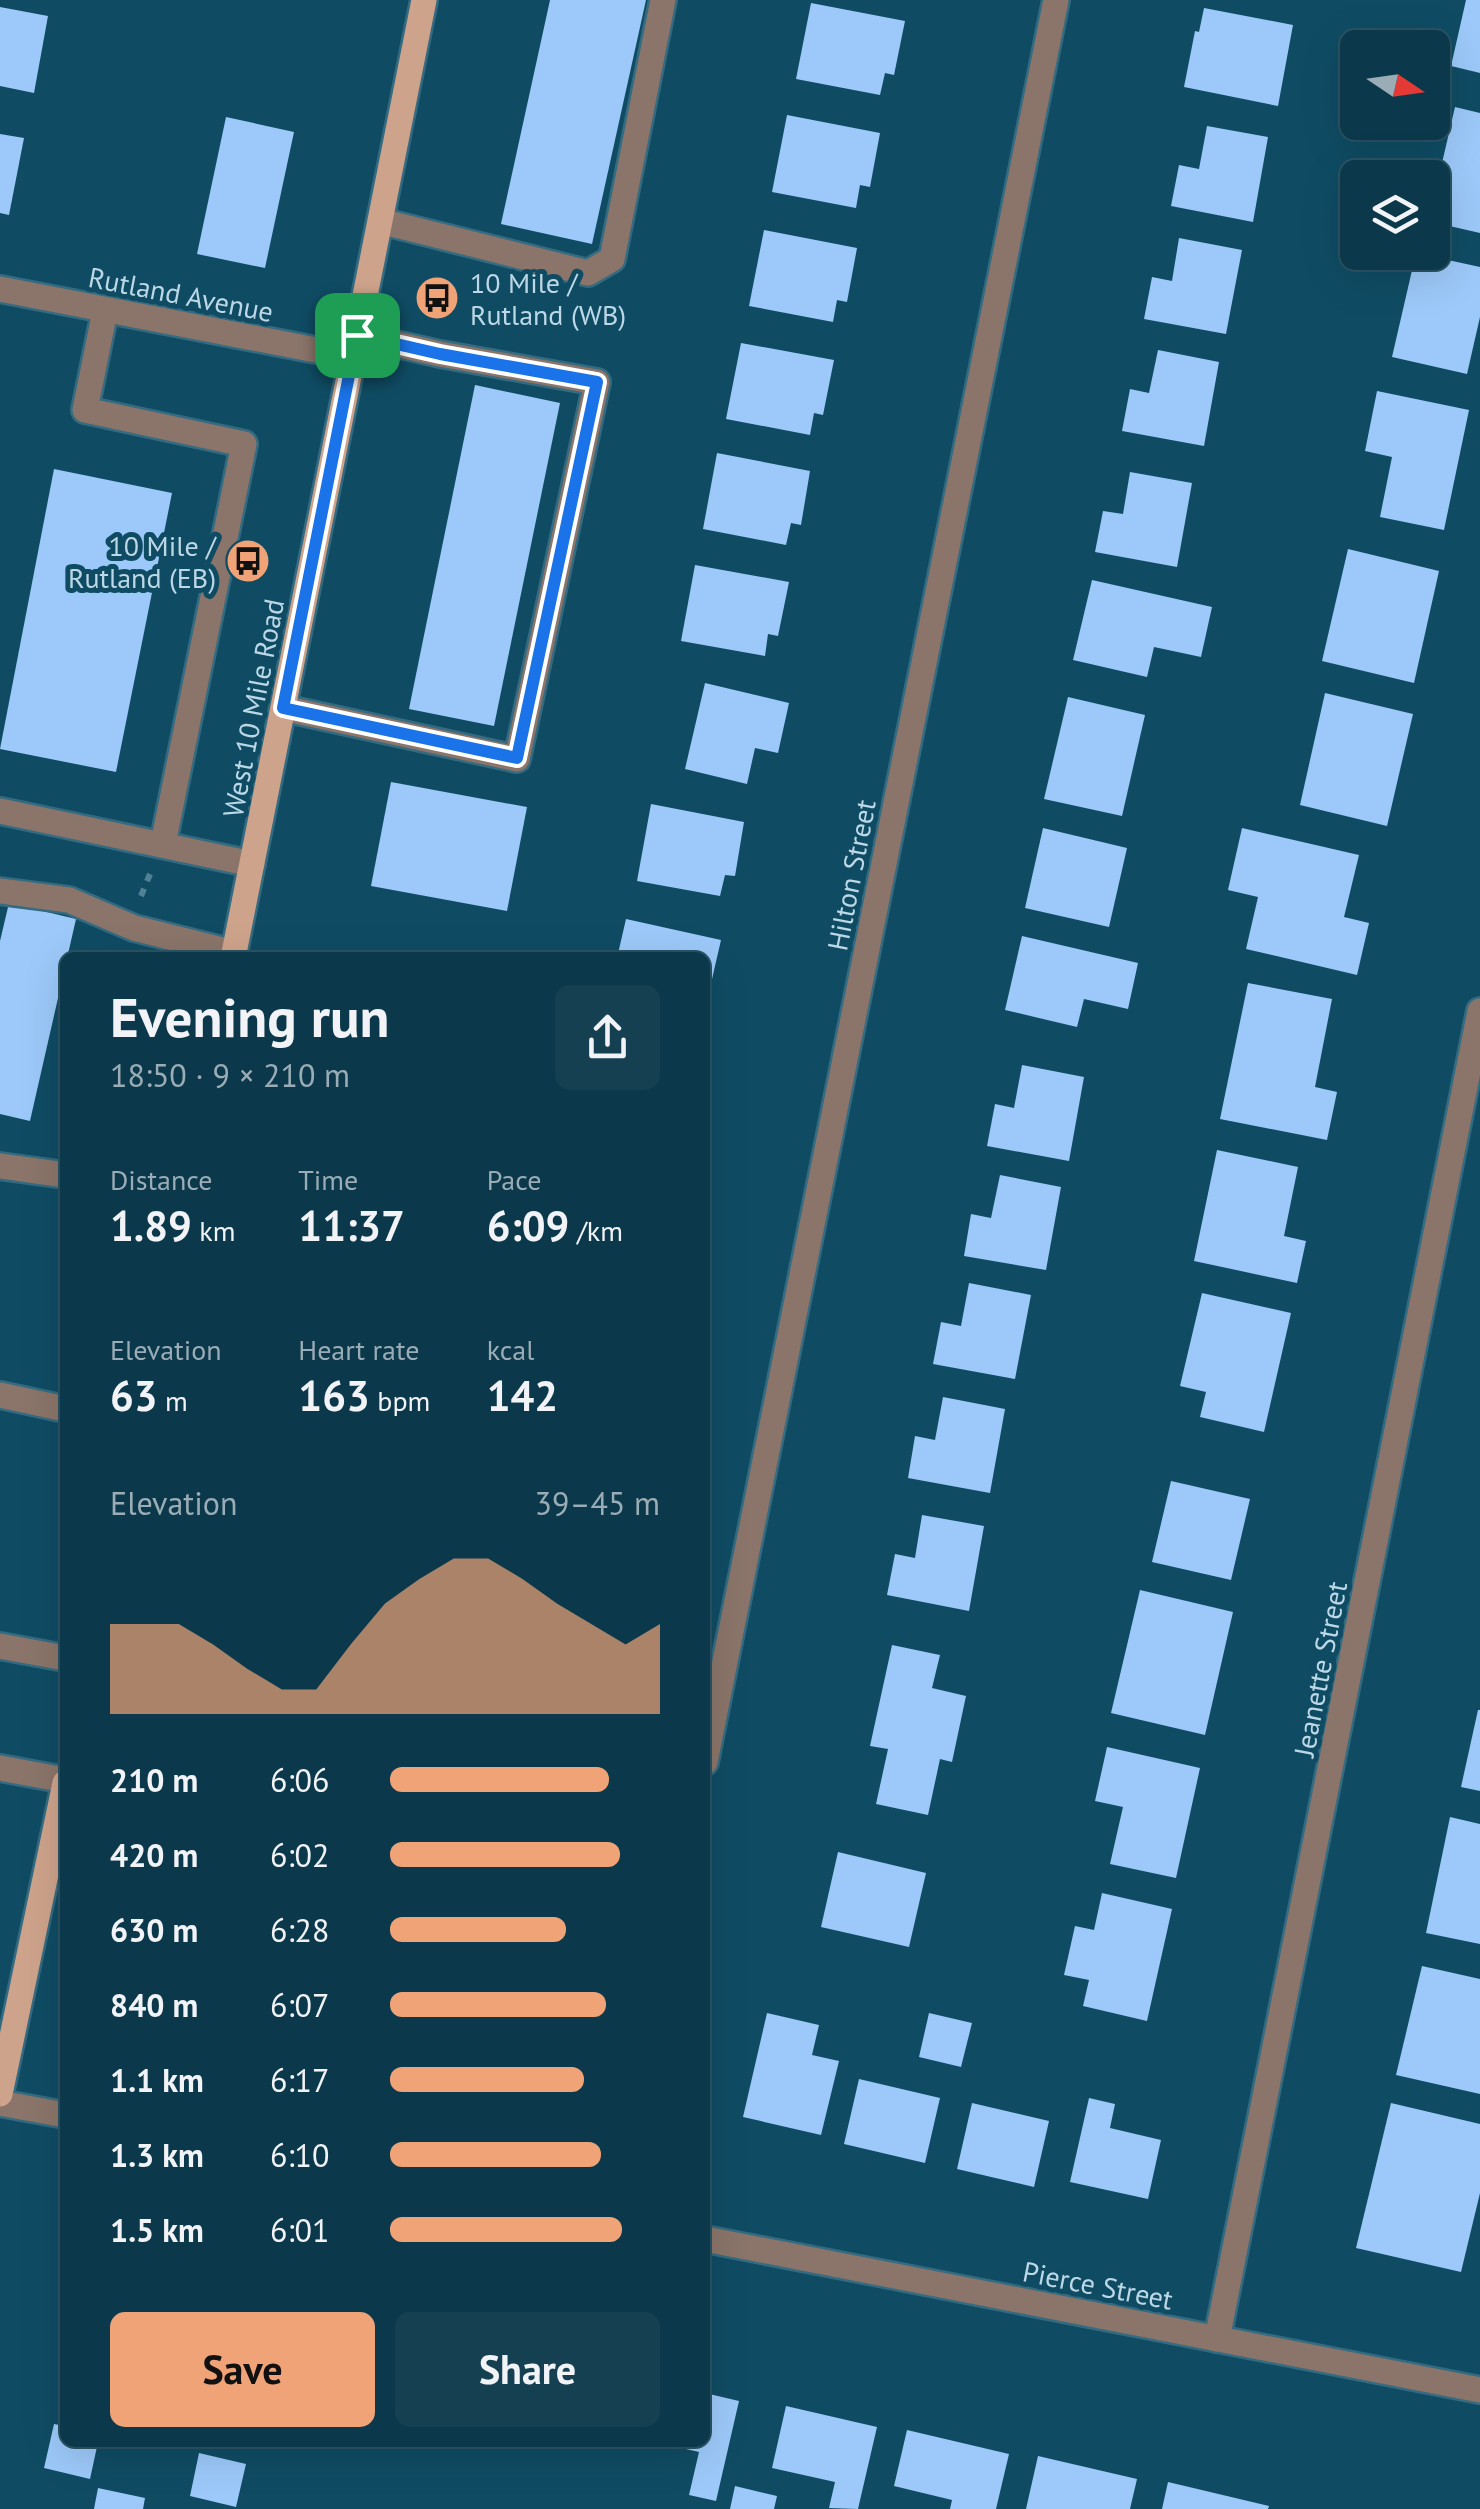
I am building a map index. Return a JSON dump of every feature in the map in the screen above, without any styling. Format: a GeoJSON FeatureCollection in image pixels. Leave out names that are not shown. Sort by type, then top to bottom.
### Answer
{"type":"FeatureCollection","features":[{"type":"Feature","properties":{"kind":"main road","name":"West 10 Mile Road"},"geometry":{"type":"LineString","coordinates":[[235,952],[424,0]]}},
{"type":"Feature","properties":{"kind":"main road"},"geometry":{"type":"LineString","coordinates":[[0,2094],[60,1822]]}},
{"type":"Feature","properties":{"kind":"street"},"geometry":{"type":"LineString","coordinates":[[380,221],[588,274],[612,258],[662,0]]}},
{"type":"Feature","properties":{"kind":"street","name":"Hilton Street"},"geometry":{"type":"LineString","coordinates":[[710,1737],[1056,0]]}},
{"type":"Feature","properties":{"kind":"street","name":"Rutland Avenue"},"geometry":{"type":"LineString","coordinates":[[0,289],[104,312],[440,354],[597,382],[517,758],[283,708]]}},
{"type":"Feature","properties":{"kind":"street"},"geometry":{"type":"LineString","coordinates":[[104,312],[85,410],[244,444],[163,844]]}},
{"type":"Feature","properties":{"kind":"street"},"geometry":{"type":"LineString","coordinates":[[0,811],[252,864]]}},
{"type":"Feature","properties":{"kind":"street"},"geometry":{"type":"LineString","coordinates":[[0,891],[70,900],[134,928],[223,952]]}},
{"type":"Feature","properties":{"kind":"street","name":"Jeanette Street"},"geometry":{"type":"LineString","coordinates":[[1217,2339],[1480,1010]]}},
{"type":"Feature","properties":{"kind":"street"},"geometry":{"type":"LineString","coordinates":[[0,1166],[60,1174]]}},
{"type":"Feature","properties":{"kind":"street"},"geometry":{"type":"LineString","coordinates":[[0,1395],[60,1408]]}},
{"type":"Feature","properties":{"kind":"street"},"geometry":{"type":"LineString","coordinates":[[0,1646],[60,1657]]}},
{"type":"Feature","properties":{"kind":"street"},"geometry":{"type":"LineString","coordinates":[[0,1768],[60,1781]]}},
{"type":"Feature","properties":{"kind":"street"},"geometry":{"type":"LineString","coordinates":[[0,2103],[60,2114]]}},
{"type":"Feature","properties":{"kind":"street","name":"Pierce Street"},"geometry":{"type":"LineString","coordinates":[[710,2239],[1480,2390]]}},
{"type":"Feature","properties":{"kind":"building"},"geometry":{"type":"Polygon","coordinates":[[[550,0],[646,0],[592,244],[501,224],[550,0]]]}},
{"type":"Feature","properties":{"kind":"building"},"geometry":{"type":"Polygon","coordinates":[[[1466,0],[1480,0],[1480,73],[1451,66],[1466,0]]]}},
{"type":"Feature","properties":{"kind":"building"},"geometry":{"type":"Polygon","coordinates":[[[811,3],[905,21],[894,75],[885,73],[880,95],[796,79],[811,3]]]}},
{"type":"Feature","properties":{"kind":"building"},"geometry":{"type":"Polygon","coordinates":[[[0,7],[48,16],[34,93],[0,86],[0,7]]]}},
{"type":"Feature","properties":{"kind":"building"},"geometry":{"type":"Polygon","coordinates":[[[1204,8],[1293,25],[1278,106],[1184,87],[1195,31],[1199,32],[1204,8]]]}},
{"type":"Feature","properties":{"kind":"building"},"geometry":{"type":"Polygon","coordinates":[[[1455,107],[1480,113],[1480,233],[1450,226],[1450,160],[1443,160],[1455,107]]]}},
{"type":"Feature","properties":{"kind":"building"},"geometry":{"type":"Polygon","coordinates":[[[787,115],[880,133],[870,187],[860,185],[856,208],[772,192],[787,115]]]}},
{"type":"Feature","properties":{"kind":"building"},"geometry":{"type":"Polygon","coordinates":[[[226,117],[294,132],[265,268],[197,254],[226,117]]]}},
{"type":"Feature","properties":{"kind":"building"},"geometry":{"type":"Polygon","coordinates":[[[1207,126],[1268,137],[1253,222],[1171,206],[1179,165],[1199,169],[1207,126]]]}},
{"type":"Feature","properties":{"kind":"building"},"geometry":{"type":"Polygon","coordinates":[[[0,134],[24,138],[9,215],[0,213],[0,134]]]}},
{"type":"Feature","properties":{"kind":"building"},"geometry":{"type":"Polygon","coordinates":[[[764,230],[857,248],[847,302],[837,300],[833,322],[749,306],[764,230]]]}},
{"type":"Feature","properties":{"kind":"building"},"geometry":{"type":"Polygon","coordinates":[[[1179,238],[1242,250],[1226,334],[1144,319],[1152,277],[1172,281],[1179,238]]]}},
{"type":"Feature","properties":{"kind":"building"},"geometry":{"type":"Polygon","coordinates":[[[1450,260],[1480,267],[1480,317],[1467,374],[1392,357],[1412,270],[1450,270],[1450,260]]]}},
{"type":"Feature","properties":{"kind":"building"},"geometry":{"type":"Polygon","coordinates":[[[741,343],[834,360],[823,415],[814,413],[810,435],[726,419],[741,343]]]}},
{"type":"Feature","properties":{"kind":"building"},"geometry":{"type":"Polygon","coordinates":[[[1158,350],[1219,362],[1204,446],[1122,431],[1130,389],[1149,393],[1158,350]]]}},
{"type":"Feature","properties":{"kind":"building"},"geometry":{"type":"Polygon","coordinates":[[[475,385],[560,403],[494,726],[409,709],[475,385]]]}},
{"type":"Feature","properties":{"kind":"building"},"geometry":{"type":"Polygon","coordinates":[[[1377,391],[1469,410],[1444,530],[1380,517],[1392,457],[1365,451],[1377,391]]]}},
{"type":"Feature","properties":{"kind":"building"},"geometry":{"type":"Polygon","coordinates":[[[717,453],[810,471],[801,525],[791,523],[786,545],[703,529],[717,453]]]}},
{"type":"Feature","properties":{"kind":"building"},"geometry":{"type":"Polygon","coordinates":[[[54,469],[172,493],[116,772],[0,749],[54,469]]]}},
{"type":"Feature","properties":{"kind":"building"},"geometry":{"type":"Polygon","coordinates":[[[1130,472],[1192,483],[1177,567],[1095,552],[1103,511],[1123,514],[1130,472]]]}},
{"type":"Feature","properties":{"kind":"building"},"geometry":{"type":"Polygon","coordinates":[[[1348,549],[1439,571],[1414,683],[1322,661],[1348,549]]]}},
{"type":"Feature","properties":{"kind":"building"},"geometry":{"type":"Polygon","coordinates":[[[695,565],[789,582],[778,636],[768,634],[765,656],[681,641],[695,565]]]}},
{"type":"Feature","properties":{"kind":"building"},"geometry":{"type":"Polygon","coordinates":[[[1092,580],[1212,607],[1201,657],[1154,647],[1147,677],[1073,660],[1092,580]]]}},
{"type":"Feature","properties":{"kind":"building"},"geometry":{"type":"Polygon","coordinates":[[[705,683],[789,703],[778,753],[755,748],[747,784],[685,769],[705,683]]]}},
{"type":"Feature","properties":{"kind":"building"},"geometry":{"type":"Polygon","coordinates":[[[1325,693],[1413,714],[1387,826],[1300,805],[1325,693]]]}},
{"type":"Feature","properties":{"kind":"building"},"geometry":{"type":"Polygon","coordinates":[[[1068,697],[1145,715],[1122,816],[1044,799],[1068,697]]]}},
{"type":"Feature","properties":{"kind":"building"},"geometry":{"type":"Polygon","coordinates":[[[391,782],[527,807],[507,911],[371,886],[391,782]]]}},
{"type":"Feature","properties":{"kind":"building"},"geometry":{"type":"Polygon","coordinates":[[[651,804],[744,822],[735,876],[725,875],[720,896],[637,881],[651,804]]]}},
{"type":"Feature","properties":{"kind":"building"},"geometry":{"type":"Polygon","coordinates":[[[1043,828],[1127,848],[1109,927],[1025,908],[1043,828]]]}},
{"type":"Feature","properties":{"kind":"building"},"geometry":{"type":"Polygon","coordinates":[[[1242,828],[1359,855],[1344,917],[1369,923],[1357,975],[1246,949],[1258,897],[1228,890],[1242,828]]]}},
{"type":"Feature","properties":{"kind":"building"},"geometry":{"type":"Polygon","coordinates":[[[9,903],[76,919],[68,952],[60,952],[60,989],[30,1121],[0,1114],[0,941],[9,903]]]}},
{"type":"Feature","properties":{"kind":"building"},"geometry":{"type":"Polygon","coordinates":[[[626,919],[721,940],[710,988],[710,952],[618,952],[626,919]]]}},
{"type":"Feature","properties":{"kind":"building"},"geometry":{"type":"Polygon","coordinates":[[[1022,936],[1138,963],[1128,1009],[1084,999],[1077,1027],[1005,1010],[1022,936]]]}},
{"type":"Feature","properties":{"kind":"building"},"geometry":{"type":"Polygon","coordinates":[[[1248,983],[1332,999],[1315,1087],[1337,1092],[1327,1140],[1220,1119],[1248,983]]]}},
{"type":"Feature","properties":{"kind":"building"},"geometry":{"type":"Polygon","coordinates":[[[1022,1065],[1084,1077],[1069,1161],[987,1146],[995,1104],[1014,1108],[1022,1065]]]}},
{"type":"Feature","properties":{"kind":"building"},"geometry":{"type":"Polygon","coordinates":[[[1217,1150],[1298,1167],[1284,1236],[1306,1241],[1297,1283],[1194,1261],[1217,1150]]]}},
{"type":"Feature","properties":{"kind":"building"},"geometry":{"type":"Polygon","coordinates":[[[1000,1175],[1061,1187],[1046,1270],[964,1256],[971,1214],[991,1218],[1000,1175]]]}},
{"type":"Feature","properties":{"kind":"building"},"geometry":{"type":"Polygon","coordinates":[[[969,1283],[1031,1295],[1015,1379],[933,1364],[941,1322],[961,1326],[969,1283]]]}},
{"type":"Feature","properties":{"kind":"building"},"geometry":{"type":"Polygon","coordinates":[[[1202,1293],[1291,1313],[1264,1432],[1200,1417],[1206,1392],[1180,1386],[1202,1293]]]}},
{"type":"Feature","properties":{"kind":"building"},"geometry":{"type":"Polygon","coordinates":[[[943,1397],[1005,1409],[990,1493],[908,1478],[915,1436],[935,1440],[943,1397]]]}},
{"type":"Feature","properties":{"kind":"building"},"geometry":{"type":"Polygon","coordinates":[[[1171,1481],[1250,1499],[1231,1580],[1152,1562],[1171,1481]]]}},
{"type":"Feature","properties":{"kind":"building"},"geometry":{"type":"Polygon","coordinates":[[[922,1515],[984,1526],[969,1611],[887,1595],[895,1554],[915,1558],[922,1515]]]}},
{"type":"Feature","properties":{"kind":"building"},"geometry":{"type":"Polygon","coordinates":[[[1140,1590],[1233,1612],[1205,1735],[1111,1713],[1140,1590]]]}},
{"type":"Feature","properties":{"kind":"building"},"geometry":{"type":"Polygon","coordinates":[[[892,1645],[940,1655],[932,1688],[966,1696],[952,1762],[940,1759],[928,1815],[876,1804],[888,1749],[870,1746],[892,1645]]]}},
{"type":"Feature","properties":{"kind":"building"},"geometry":{"type":"Polygon","coordinates":[[[1480,1710],[1480,1791],[1461,1787],[1480,1710]]]}},
{"type":"Feature","properties":{"kind":"building"},"geometry":{"type":"Polygon","coordinates":[[[1107,1747],[1200,1768],[1176,1878],[1110,1864],[1123,1807],[1095,1801],[1107,1747]]]}},
{"type":"Feature","properties":{"kind":"building"},"geometry":{"type":"Polygon","coordinates":[[[1450,1817],[1480,1824],[1480,1944],[1426,1933],[1450,1817]]]}},
{"type":"Feature","properties":{"kind":"building"},"geometry":{"type":"Polygon","coordinates":[[[838,1852],[926,1873],[909,1947],[821,1927],[838,1852]]]}},
{"type":"Feature","properties":{"kind":"building"},"geometry":{"type":"Polygon","coordinates":[[[1102,1893],[1172,1909],[1147,2021],[1083,2006],[1089,1980],[1064,1975],[1075,1926],[1094,1930],[1102,1893]]]}},
{"type":"Feature","properties":{"kind":"building"},"geometry":{"type":"Polygon","coordinates":[[[1422,1966],[1480,1979],[1480,2094],[1396,2075],[1422,1966]]]}},
{"type":"Feature","properties":{"kind":"building"},"geometry":{"type":"Polygon","coordinates":[[[767,2013],[819,2025],[812,2055],[839,2061],[821,2135],[743,2117],[767,2013]]]}},
{"type":"Feature","properties":{"kind":"building"},"geometry":{"type":"Polygon","coordinates":[[[929,2013],[972,2023],[961,2067],[919,2057],[929,2013]]]}},
{"type":"Feature","properties":{"kind":"building"},"geometry":{"type":"Polygon","coordinates":[[[859,2079],[940,2098],[925,2163],[844,2144],[859,2079]]]}},
{"type":"Feature","properties":{"kind":"building"},"geometry":{"type":"Polygon","coordinates":[[[1089,2098],[1115,2104],[1110,2128],[1161,2140],[1148,2199],[1070,2182],[1089,2098]]]}},
{"type":"Feature","properties":{"kind":"building"},"geometry":{"type":"Polygon","coordinates":[[[972,2103],[1049,2121],[1034,2187],[957,2169],[972,2103]]]}},
{"type":"Feature","properties":{"kind":"building"},"geometry":{"type":"Polygon","coordinates":[[[1391,2103],[1480,2124],[1480,2193],[1461,2272],[1356,2248],[1391,2103]]]}},
{"type":"Feature","properties":{"kind":"building"},"geometry":{"type":"Polygon","coordinates":[[[710,2394],[739,2401],[716,2501],[689,2495],[699,2452],[677,2447],[710,2447],[710,2394]]]}},
{"type":"Feature","properties":{"kind":"building"},"geometry":{"type":"Polygon","coordinates":[[[786,2406],[877,2427],[858,2509],[829,2508],[835,2482],[772,2468],[786,2406]]]}},
{"type":"Feature","properties":{"kind":"building"},"geometry":{"type":"Polygon","coordinates":[[[54,2424],[60,2425],[60,2447],[97,2447],[90,2479],[44,2468],[54,2424]]]}},
{"type":"Feature","properties":{"kind":"building"},"geometry":{"type":"Polygon","coordinates":[[[907,2430],[1009,2454],[996,2509],[950,2509],[952,2500],[894,2486],[907,2430]]]}},
{"type":"Feature","properties":{"kind":"building"},"geometry":{"type":"Polygon","coordinates":[[[199,2453],[246,2464],[236,2507],[190,2496],[199,2453]]]}},
{"type":"Feature","properties":{"kind":"building"},"geometry":{"type":"Polygon","coordinates":[[[1038,2456],[1137,2479],[1130,2509],[1026,2509],[1038,2456]]]}},
{"type":"Feature","properties":{"kind":"building"},"geometry":{"type":"Polygon","coordinates":[[[1168,2482],[1269,2506],[1162,2509],[1168,2482]]]}},
{"type":"Feature","properties":{"kind":"building"},"geometry":{"type":"Polygon","coordinates":[[[735,2486],[777,2496],[774,2509],[730,2509],[735,2486]]]}},
{"type":"Feature","properties":{"kind":"building"},"geometry":{"type":"Polygon","coordinates":[[[98,2488],[145,2498],[143,2509],[94,2509],[98,2488]]]}},
{"type":"Feature","properties":{"kind":"place","name":"10 Mile / Rutland (WB)"},"geometry":{"type":"Point","coordinates":[437,298]}},
{"type":"Feature","properties":{"kind":"place","name":"10 Mile / Rutland (EB)"},"geometry":{"type":"Point","coordinates":[248,561]}},
{"type":"Feature","properties":{"kind":"route"},"geometry":{"type":"LineString","coordinates":[[357,335],[597,382],[517,758],[283,708],[357,335]]}}]}
